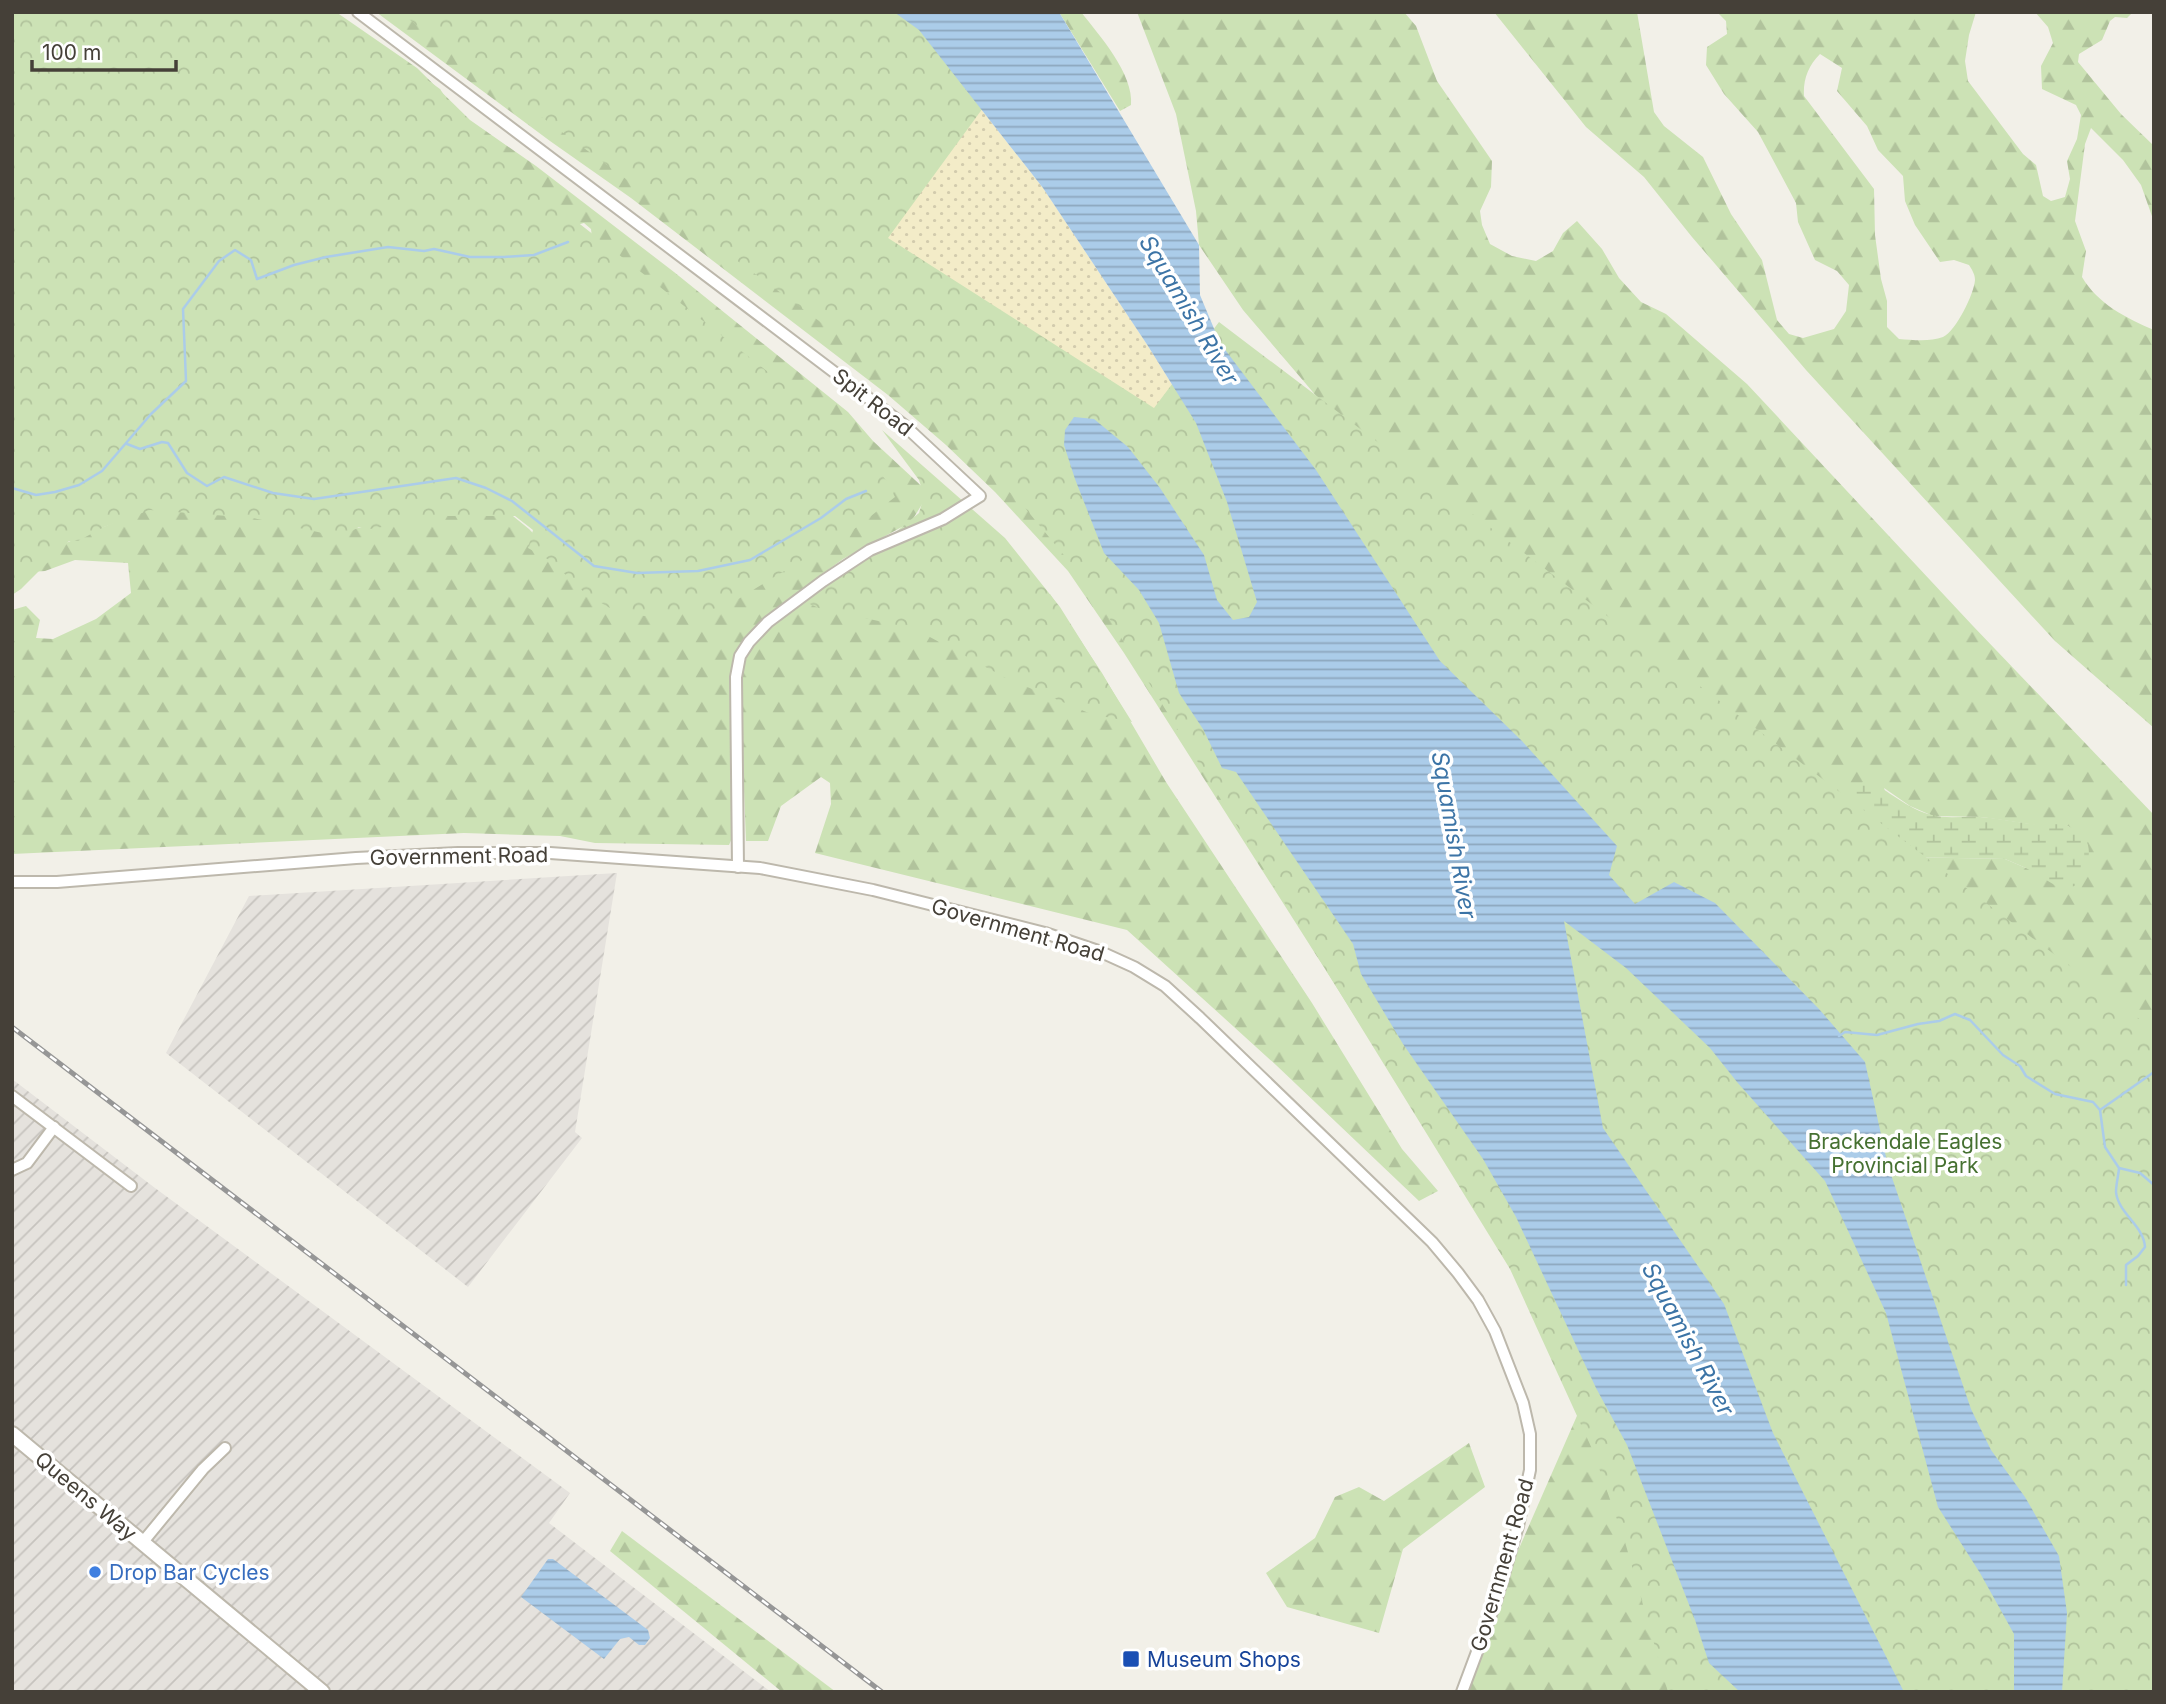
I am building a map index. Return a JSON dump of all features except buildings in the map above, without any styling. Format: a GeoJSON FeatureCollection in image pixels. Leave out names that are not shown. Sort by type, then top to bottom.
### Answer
{"type":"FeatureCollection","features":[{"type":"Feature","properties":{"kind":"street","name":"Spit Road"},"geometry":{"type":"LineString","coordinates":[[358,12],[904,425],[980,496],[943,519],[870,550],[768,622],[749,642],[740,656],[736,677],[738,867]]}},
{"type":"Feature","properties":{"kind":"street","name":"Government Road"},"geometry":{"type":"LineString","coordinates":[[12,882],[57,882],[356,858],[458,853],[550,853],[760,868],[873,890],[1045,933],[1101,952],[1134,967],[1165,986],[1200,1018],[1432,1242],[1478,1300],[1495,1331],[1523,1403],[1530,1434],[1530,1470],[1518,1526],[1489,1625],[1462,1692]]}},
{"type":"Feature","properties":{"kind":"street"},"geometry":{"type":"LineString","coordinates":[[12,1096],[131,1186]]}},
{"type":"Feature","properties":{"kind":"street"},"geometry":{"type":"LineString","coordinates":[[12,1170],[26,1163],[54,1127]]}},
{"type":"Feature","properties":{"kind":"street","name":"Queens Way"},"geometry":{"type":"LineString","coordinates":[[12,1434],[322,1692]]}},
{"type":"Feature","properties":{"kind":"street"},"geometry":{"type":"LineString","coordinates":[[142,1543],[203,1469],[225,1448]]}},
{"type":"Feature","properties":{"kind":"shaded area"},"geometry":{"type":"Polygon","coordinates":[[[617,873],[575,1132],[582,1138],[468,1287],[166,1053],[249,896],[617,873]]]}},
{"type":"Feature","properties":{"kind":"shaded area"},"geometry":{"type":"Polygon","coordinates":[[[12,1079],[155,1188],[570,1493],[549,1523],[771,1692],[12,1692],[12,1079]]]}},
{"type":"Feature","properties":{"kind":"green space"},"geometry":{"type":"Polygon","coordinates":[[[12,12],[336,12],[417,68],[470,120],[536,166],[674,272],[848,412],[873,441],[929,493],[911,522],[843,559],[814,580],[771,613],[741,648],[733,836],[729,845],[595,843],[560,836],[464,833],[12,854],[12,610],[26,606],[40,620],[36,638],[53,639],[96,619],[131,593],[128,563],[75,560],[45,571],[17,573],[12,566],[148,508],[244,512],[344,531],[411,516],[508,512],[559,560],[592,238],[591,229],[584,223],[577,225],[12,12]]]}},
{"type":"Feature","properties":{"kind":"green space"},"geometry":{"type":"Polygon","coordinates":[[[12,12],[332,12],[440,89],[469,133],[496,158],[843,431],[886,480],[895,497],[857,527],[725,607],[658,617],[620,614],[586,594],[551,561],[528,548],[533,530],[515,516],[446,516],[370,529],[359,527],[341,537],[253,518],[150,510],[104,527],[78,541],[69,541],[12,595],[12,12]]]}},
{"type":"Feature","properties":{"kind":"green space"},"geometry":{"type":"Polygon","coordinates":[[[376,12],[507,12],[541,43],[657,167],[799,291],[822,315],[886,355],[1104,553],[1139,590],[1159,623],[1179,693],[1203,729],[1244,806],[1361,974],[1403,1044],[1483,1159],[1516,1217],[1596,1388],[1697,1656],[1720,1692],[1469,1692],[1496,1601],[1583,1402],[1503,1249],[1124,653],[1068,571],[995,492],[888,395],[631,198],[376,12]]]}},
{"type":"Feature","properties":{"kind":"green space","name":"Brackendale Eagles Provincial Park"},"geometry":{"type":"Polygon","coordinates":[[[399,12],[1053,12],[888,238],[1154,408],[1219,322],[2154,1030],[2154,1692],[1668,1692],[1625,1542],[1593,1451],[1510,1269],[1090,587],[1026,509],[906,385],[399,12]]]}},
{"type":"Feature","properties":{"kind":"green space"},"geometry":{"type":"Polygon","coordinates":[[[1059,12],[1081,12],[1097,32],[1121,68],[1127,81],[1131,105],[1120,111],[1059,12]]]}},
{"type":"Feature","properties":{"kind":"green space","name":"Brackendale Eagles Provincial Park"},"geometry":{"type":"Polygon","coordinates":[[[1137,12],[1404,12],[1416,26],[1437,81],[1492,161],[1491,187],[1480,211],[1482,225],[1490,244],[1512,256],[1536,261],[1553,251],[1563,233],[1577,221],[1602,249],[1619,278],[1641,302],[1666,314],[1747,384],[2154,815],[2154,1692],[1358,445],[1243,310],[1199,245],[1196,211],[1176,114],[1137,12]],[[1884,788],[1908,857],[2005,859],[2026,868],[2069,826],[2035,825],[1982,817],[1933,816],[1910,806],[1884,788]]]}},
{"type":"Feature","properties":{"kind":"green space"},"geometry":{"type":"Polygon","coordinates":[[[1494,12],[1637,12],[1654,112],[1664,126],[1703,157],[1731,214],[1762,260],[1777,320],[1789,334],[1803,338],[1834,329],[1846,311],[1849,285],[1837,271],[1815,260],[1798,222],[1796,203],[1758,132],[1724,94],[1706,65],[1707,47],[1727,34],[1726,21],[1717,12],[1976,12],[1965,61],[1968,81],[2023,154],[2036,165],[2043,196],[2051,201],[2065,197],[2070,179],[2067,161],[2077,139],[2081,115],[2076,105],[2042,89],[2041,66],[2053,43],[2048,27],[2035,12],[2133,12],[2127,18],[2115,17],[2110,21],[2102,40],[2079,54],[2078,62],[2121,114],[2154,146],[2154,222],[2141,185],[2123,160],[2091,128],[2085,144],[2075,221],[2086,251],[2082,277],[2089,287],[2113,309],[2154,330],[2154,728],[2055,641],[1806,370],[1644,177],[1586,127],[1494,12]],[[1820,54],[1807,73],[1804,96],[1874,189],[1875,235],[1887,301],[1887,327],[1899,339],[1938,339],[1948,333],[1959,320],[1974,286],[1974,274],[1969,265],[1954,260],[1940,262],[1915,225],[1905,201],[1903,176],[1878,150],[1867,126],[1837,91],[1842,68],[1820,54]]]}},
{"type":"Feature","properties":{"kind":"green space"},"geometry":{"type":"Polygon","coordinates":[[[882,430],[1005,538],[1060,607],[1132,722],[1091,714],[1006,678],[915,629],[819,608],[798,599],[874,550],[919,513],[924,496],[919,480],[882,430]]]}},
{"type":"Feature","properties":{"kind":"green space"},"geometry":{"type":"Polygon","coordinates":[[[822,585],[1050,594],[1102,673],[1166,782],[1312,1003],[1402,1149],[1438,1191],[1419,1201],[1276,1065],[1127,930],[815,853],[831,804],[830,783],[821,777],[781,806],[768,841],[746,841],[740,685],[745,662],[751,649],[766,632],[822,585]]]}},
{"type":"Feature","properties":{"kind":"green space"},"geometry":{"type":"Polygon","coordinates":[[[1866,780],[1914,808],[1932,815],[2070,827],[2079,832],[2088,846],[2085,869],[2077,885],[2063,890],[2005,859],[1908,857],[1851,820],[1856,787],[1866,780]]]}},
{"type":"Feature","properties":{"kind":"green space"},"geometry":{"type":"Polygon","coordinates":[[[1469,1443],[1485,1487],[1403,1549],[1379,1633],[1287,1607],[1266,1573],[1315,1538],[1335,1497],[1359,1487],[1384,1501],[1469,1443]]]}},
{"type":"Feature","properties":{"kind":"green space"},"geometry":{"type":"Polygon","coordinates":[[[622,1531],[836,1692],[782,1692],[610,1551],[622,1531]]]}},
{"type":"Feature","properties":{"kind":"sand"},"geometry":{"type":"Polygon","coordinates":[[[894,12],[919,30],[1043,188],[1196,423],[1001,461],[822,315],[894,12]]]}},
{"type":"Feature","properties":{"kind":"water","name":"Squamish River"},"geometry":{"type":"Polygon","coordinates":[[[894,12],[1059,12],[1199,245],[1200,295],[1220,343],[1316,470],[1440,661],[1522,741],[1617,846],[1609,875],[1635,904],[1674,882],[1715,903],[1819,1009],[1865,1062],[1888,1166],[1971,1409],[1991,1450],[2025,1497],[2059,1556],[2067,1613],[2062,1692],[2014,1692],[2014,1634],[1980,1573],[1938,1507],[1886,1313],[1825,1181],[1710,1048],[1626,968],[1564,921],[1603,1128],[1724,1304],[1773,1433],[1904,1692],[1740,1692],[1709,1663],[1627,1445],[1596,1388],[1516,1217],[1483,1159],[1403,1044],[1361,974],[1353,944],[1236,772],[1222,768],[1203,729],[1179,693],[1159,623],[1139,590],[1104,553],[1064,445],[1065,430],[1074,417],[1094,419],[1128,447],[1160,488],[1204,555],[1217,600],[1233,620],[1249,617],[1257,602],[1227,502],[1196,423],[1043,188],[919,30],[894,12]]]}},
{"type":"Feature","properties":{"kind":"water"},"geometry":{"type":"Polygon","coordinates":[[[548,1559],[553,1559],[648,1630],[650,1638],[645,1645],[639,1645],[629,1637],[620,1639],[604,1659],[521,1597],[548,1559]]]}},
{"type":"Feature","properties":{"kind":"waterway"},"geometry":{"type":"LineString","coordinates":[[12,488],[36,495],[55,492],[79,485],[102,471],[151,414],[186,381],[183,309],[219,261],[235,250],[251,260],[257,279],[326,257],[388,247],[424,251],[434,249],[470,257],[504,257],[534,255],[568,242]]}},
{"type":"Feature","properties":{"kind":"waterway"},"geometry":{"type":"LineString","coordinates":[[127,444],[140,449],[162,442],[168,443],[187,473],[207,486],[224,477],[273,493],[314,499],[456,478],[486,488],[512,501],[594,566],[637,573],[698,571],[750,560],[821,518],[846,499],[866,491]]}},
{"type":"Feature","properties":{"kind":"waterway"},"geometry":{"type":"LineString","coordinates":[[1839,1036],[1845,1032],[1877,1035],[1939,1021],[1955,1014],[1970,1020],[2003,1055],[2020,1066],[2026,1076],[2055,1094],[2093,1102],[2100,1110],[2105,1147],[2119,1168],[2140,1173],[2154,1185]]}},
{"type":"Feature","properties":{"kind":"waterway"},"geometry":{"type":"LineString","coordinates":[[2100,1110],[2154,1072]]}},
{"type":"Feature","properties":{"kind":"waterway"},"geometry":{"type":"LineString","coordinates":[[2119,1169],[2116,1189],[2118,1200],[2140,1232],[2145,1247],[2126,1265],[2126,1285]]}},
{"type":"Feature","properties":{"kind":"railway"},"geometry":{"type":"LineString","coordinates":[[12,1027],[882,1692]]}},
{"type":"Feature","properties":{"kind":"place","name":"Drop Bar Cycles"},"geometry":{"type":"Point","coordinates":[95,1572]}},
{"type":"Feature","properties":{"kind":"place","name":"Museum Shops"},"geometry":{"type":"Point","coordinates":[1131,1659]}}]}
